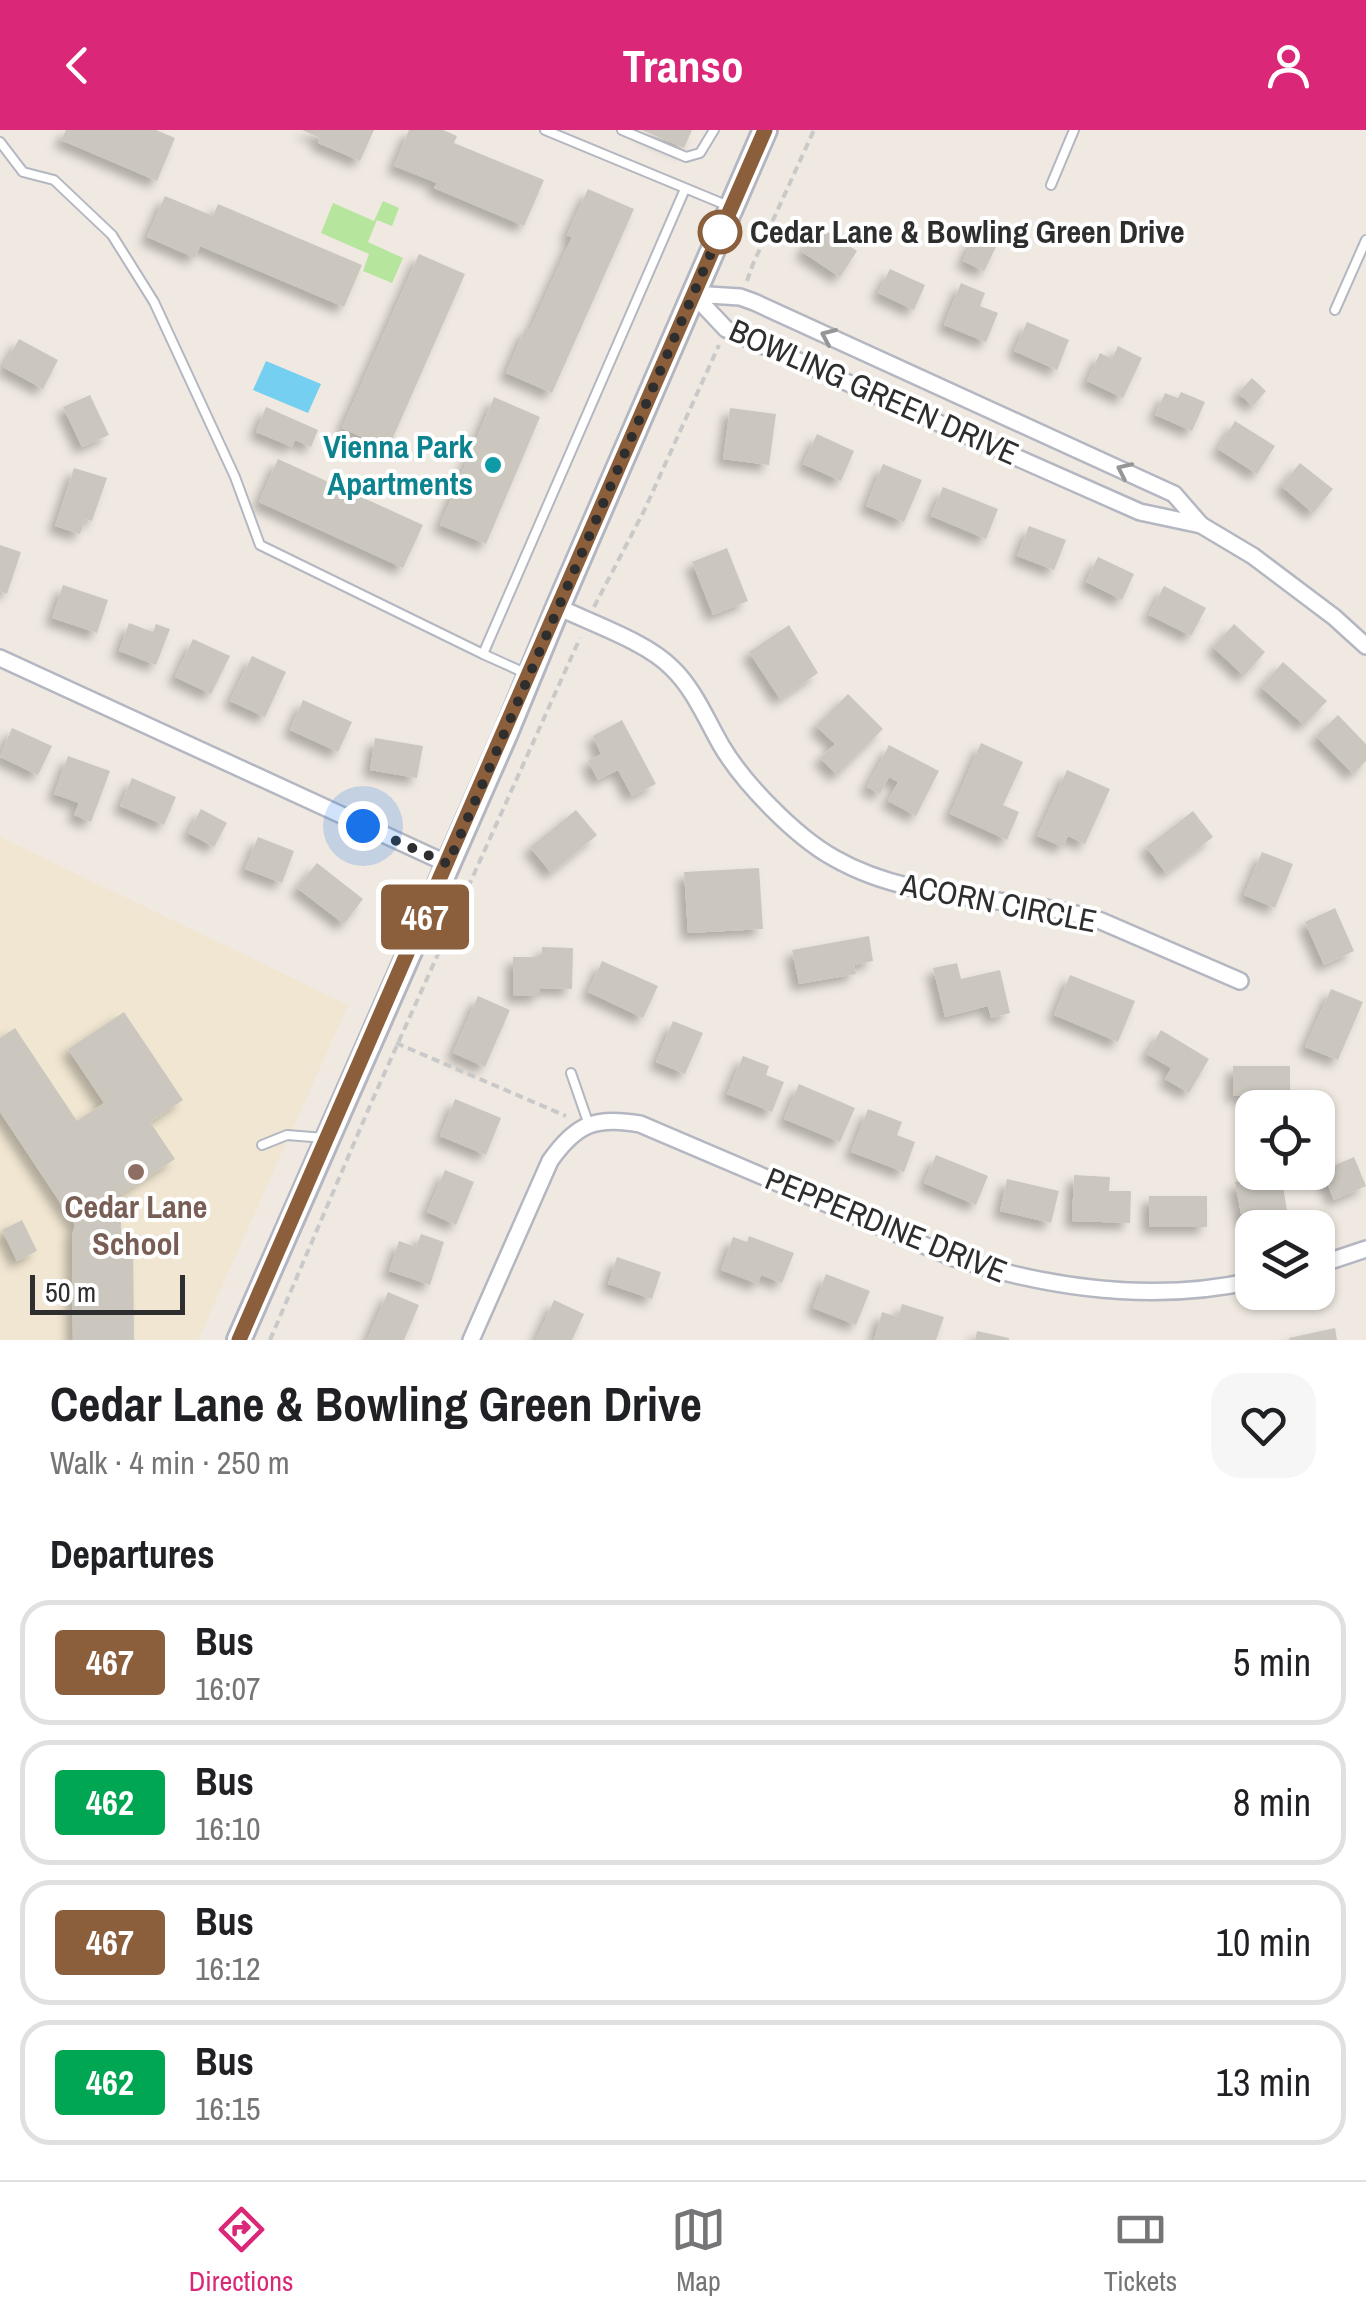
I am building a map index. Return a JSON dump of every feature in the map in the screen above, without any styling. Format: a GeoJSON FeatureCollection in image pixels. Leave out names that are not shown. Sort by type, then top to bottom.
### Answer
{"type":"FeatureCollection","features":[{"type":"Feature","properties":{"kind":"main road"},"geometry":{"type":"LineString","coordinates":[[240,1340],[765,130]]}},
{"type":"Feature","properties":{"kind":"street","name":"BOWLING GREEN DRIVE"},"geometry":{"type":"LineString","coordinates":[[693,294],[740,297],[1174,494],[1201,525],[1253,556],[1366,646]]}},
{"type":"Feature","properties":{"kind":"street","name":"BOWLING GREEN DRIVE"},"geometry":{"type":"LineString","coordinates":[[693,294],[726,329],[1140,512],[1201,525]]}},
{"type":"Feature","properties":{"kind":"street","name":"ACORN CIRCLE"},"geometry":{"type":"LineString","coordinates":[[558,607],[642,646],[669,664],[736,767],[785,821],[832,858],[880,880],[937,894],[1081,914],[1240,982]]}},
{"type":"Feature","properties":{"kind":"street"},"geometry":{"type":"LineString","coordinates":[[0,658],[448,864]]}},
{"type":"Feature","properties":{"kind":"street","name":"PEPPERDINE DRIVE"},"geometry":{"type":"LineString","coordinates":[[589,1125],[615,1120],[640,1124],[954,1258],[1000,1273],[1104,1290],[1171,1290],[1235,1282]]}},
{"type":"Feature","properties":{"kind":"street"},"geometry":{"type":"LineString","coordinates":[[471,1340],[550,1161],[565,1139],[589,1125]]}},
{"type":"Feature","properties":{"kind":"street"},"geometry":{"type":"LineString","coordinates":[[1335,1259],[1366,1249]]}},
{"type":"Feature","properties":{"kind":"lane"},"geometry":{"type":"LineString","coordinates":[[545,130],[731,206]]}},
{"type":"Feature","properties":{"kind":"lane"},"geometry":{"type":"LineString","coordinates":[[622,130],[686,157],[700,152],[714,130]]}},
{"type":"Feature","properties":{"kind":"lane"},"geometry":{"type":"LineString","coordinates":[[1051,184],[1074,130]]}},
{"type":"Feature","properties":{"kind":"lane"},"geometry":{"type":"LineString","coordinates":[[0,142],[23,172],[54,180],[112,235],[154,302],[236,477],[260,545],[530,676]]}},
{"type":"Feature","properties":{"kind":"lane"},"geometry":{"type":"LineString","coordinates":[[484,654],[685,189]]}},
{"type":"Feature","properties":{"kind":"lane"},"geometry":{"type":"LineString","coordinates":[[1335,310],[1366,240]]}},
{"type":"Feature","properties":{"kind":"lane"},"geometry":{"type":"LineString","coordinates":[[571,1074],[589,1125]]}},
{"type":"Feature","properties":{"kind":"lane"},"geometry":{"type":"LineString","coordinates":[[262,1145],[287,1135],[329,1138]]}},
{"type":"Feature","properties":{"kind":"path"},"geometry":{"type":"LineString","coordinates":[[740,297],[814,130]]}},
{"type":"Feature","properties":{"kind":"path"},"geometry":{"type":"LineString","coordinates":[[270,1340],[321,1216],[588,622],[644,511],[726,329]]}},
{"type":"Feature","properties":{"kind":"path"},"geometry":{"type":"LineString","coordinates":[[374,1034],[589,1125]]}},
{"type":"Feature","properties":{"kind":"shaded area","name":"Cedar Lane School"},"geometry":{"type":"Polygon","coordinates":[[[0,837],[348,1005],[198,1340],[0,1340],[0,837]]]}},
{"type":"Feature","properties":{"kind":"green space"},"geometry":{"type":"Polygon","coordinates":[[[383,201],[399,208],[392,226],[377,220],[368,242],[403,258],[392,283],[363,271],[369,254],[321,233],[333,203],[374,221],[383,201]]]}},
{"type":"Feature","properties":{"kind":"water"},"geometry":{"type":"Polygon","coordinates":[[[266,361],[321,384],[308,413],[253,390],[266,361]]]}},
{"type":"Feature","properties":{"kind":"building"},"geometry":{"type":"Polygon","coordinates":[[[66,130],[156,130],[175,138],[157,181],[61,140],[66,130]]]}},
{"type":"Feature","properties":{"kind":"building"},"geometry":{"type":"Polygon","coordinates":[[[302,130],[374,130],[360,161],[318,143],[320,138],[302,130]]]}},
{"type":"Feature","properties":{"kind":"building"},"geometry":{"type":"Polygon","coordinates":[[[409,130],[443,130],[457,136],[454,143],[544,180],[524,226],[434,188],[437,183],[394,166],[409,130]]]}},
{"type":"Feature","properties":{"kind":"building"},"geometry":{"type":"Polygon","coordinates":[[[642,130],[692,130],[684,148],[642,130]]]}},
{"type":"Feature","properties":{"kind":"building"},"geometry":{"type":"Polygon","coordinates":[[[588,189],[634,209],[552,393],[506,373],[572,237],[567,235],[588,189]]]}},
{"type":"Feature","properties":{"kind":"building"},"geometry":{"type":"Polygon","coordinates":[[[165,196],[213,216],[218,204],[362,265],[344,307],[200,246],[195,258],[147,237],[165,196]]]}},
{"type":"Feature","properties":{"kind":"building"},"geometry":{"type":"Polygon","coordinates":[[[819,226],[857,251],[840,277],[802,252],[819,226]]]}},
{"type":"Feature","properties":{"kind":"building"},"geometry":{"type":"Polygon","coordinates":[[[974,237],[996,247],[984,271],[963,261],[974,237]]]}},
{"type":"Feature","properties":{"kind":"building"},"geometry":{"type":"Polygon","coordinates":[[[419,254],[465,274],[388,449],[342,428],[419,254]]]}},
{"type":"Feature","properties":{"kind":"building"},"geometry":{"type":"Polygon","coordinates":[[[890,269],[925,285],[914,310],[878,293],[890,269]]]}},
{"type":"Feature","properties":{"kind":"building"},"geometry":{"type":"Polygon","coordinates":[[[961,283],[985,293],[980,306],[998,313],[986,342],[944,325],[961,283]]]}},
{"type":"Feature","properties":{"kind":"building"},"geometry":{"type":"Polygon","coordinates":[[[1027,322],[1069,340],[1057,370],[1014,351],[1027,322]]]}},
{"type":"Feature","properties":{"kind":"building"},"geometry":{"type":"Polygon","coordinates":[[[19,339],[58,360],[43,389],[3,367],[19,339]]]}},
{"type":"Feature","properties":{"kind":"building"},"geometry":{"type":"Polygon","coordinates":[[[1118,346],[1142,358],[1123,398],[1087,381],[1100,353],[1112,359],[1118,346]]]}},
{"type":"Feature","properties":{"kind":"building"},"geometry":{"type":"Polygon","coordinates":[[[1252,378],[1266,391],[1253,406],[1238,393],[1252,378]]]}},
{"type":"Feature","properties":{"kind":"building"},"geometry":{"type":"Polygon","coordinates":[[[1181,392],[1205,402],[1192,431],[1155,415],[1165,393],[1178,398],[1181,392]]]}},
{"type":"Feature","properties":{"kind":"building"},"geometry":{"type":"Polygon","coordinates":[[[90,395],[109,435],[82,447],[63,407],[90,395]]]}},
{"type":"Feature","properties":{"kind":"building","name":"Vienna Park Apartments"},"geometry":{"type":"Polygon","coordinates":[[[494,397],[540,417],[486,544],[440,525],[494,397]]]}},
{"type":"Feature","properties":{"kind":"building"},"geometry":{"type":"Polygon","coordinates":[[[266,407],[318,430],[311,447],[295,440],[292,447],[256,432],[266,407]]]}},
{"type":"Feature","properties":{"kind":"building"},"geometry":{"type":"Polygon","coordinates":[[[730,408],[776,414],[769,465],[723,459],[730,408]]]}},
{"type":"Feature","properties":{"kind":"building"},"geometry":{"type":"Polygon","coordinates":[[[1235,421],[1275,446],[1257,474],[1218,449],[1235,421]]]}},
{"type":"Feature","properties":{"kind":"building"},"geometry":{"type":"Polygon","coordinates":[[[817,434],[854,451],[841,481],[803,464],[817,434]]]}},
{"type":"Feature","properties":{"kind":"building"},"geometry":{"type":"Polygon","coordinates":[[[278,459],[423,525],[403,568],[259,502],[278,459]]]}},
{"type":"Feature","properties":{"kind":"building"},"geometry":{"type":"Polygon","coordinates":[[[1300,463],[1333,489],[1313,513],[1281,486],[1300,463]]]}},
{"type":"Feature","properties":{"kind":"building"},"geometry":{"type":"Polygon","coordinates":[[[883,464],[922,480],[904,522],[866,506],[883,464]]]}},
{"type":"Feature","properties":{"kind":"building"},"geometry":{"type":"Polygon","coordinates":[[[74,468],[107,478],[92,521],[85,519],[80,534],[55,526],[74,468]]]}},
{"type":"Feature","properties":{"kind":"building"},"geometry":{"type":"Polygon","coordinates":[[[943,487],[998,509],[986,539],[931,516],[943,487]]]}},
{"type":"Feature","properties":{"kind":"building"},"geometry":{"type":"Polygon","coordinates":[[[1029,526],[1066,540],[1054,570],[1017,556],[1029,526]]]}},
{"type":"Feature","properties":{"kind":"building"},"geometry":{"type":"Polygon","coordinates":[[[0,545],[21,552],[7,594],[0,591],[0,545]]]}},
{"type":"Feature","properties":{"kind":"building"},"geometry":{"type":"Polygon","coordinates":[[[727,548],[748,601],[713,615],[692,562],[727,548]]]}},
{"type":"Feature","properties":{"kind":"building"},"geometry":{"type":"Polygon","coordinates":[[[1098,557],[1134,574],[1122,600],[1086,582],[1098,557]]]}},
{"type":"Feature","properties":{"kind":"building"},"geometry":{"type":"Polygon","coordinates":[[[63,585],[108,600],[97,633],[52,618],[63,585]]]}},
{"type":"Feature","properties":{"kind":"building"},"geometry":{"type":"Polygon","coordinates":[[[1164,586],[1206,608],[1191,636],[1149,615],[1164,586]]]}},
{"type":"Feature","properties":{"kind":"building"},"geometry":{"type":"Polygon","coordinates":[[[129,623],[153,632],[156,624],[170,629],[156,665],[119,651],[129,623]]]}},
{"type":"Feature","properties":{"kind":"building"},"geometry":{"type":"Polygon","coordinates":[[[1234,624],[1265,652],[1244,676],[1213,647],[1234,624]]]}},
{"type":"Feature","properties":{"kind":"building"},"geometry":{"type":"Polygon","coordinates":[[[789,625],[818,673],[780,699],[749,652],[789,625]]]}},
{"type":"Feature","properties":{"kind":"building"},"geometry":{"type":"Polygon","coordinates":[[[193,639],[230,656],[211,694],[175,677],[193,639]]]}},
{"type":"Feature","properties":{"kind":"building"},"geometry":{"type":"Polygon","coordinates":[[[252,656],[286,672],[265,717],[230,701],[252,656]]]}},
{"type":"Feature","properties":{"kind":"building"},"geometry":{"type":"Polygon","coordinates":[[[1283,662],[1327,701],[1304,725],[1261,687],[1283,662]]]}},
{"type":"Feature","properties":{"kind":"building"},"geometry":{"type":"Polygon","coordinates":[[[848,694],[883,729],[837,775],[820,758],[835,744],[816,726],[848,694]]]}},
{"type":"Feature","properties":{"kind":"building"},"geometry":{"type":"Polygon","coordinates":[[[303,700],[352,722],[338,752],[290,730],[303,700]]]}},
{"type":"Feature","properties":{"kind":"building"},"geometry":{"type":"Polygon","coordinates":[[[1338,715],[1366,744],[1366,761],[1353,774],[1316,736],[1338,715]]]}},
{"type":"Feature","properties":{"kind":"building"},"geometry":{"type":"Polygon","coordinates":[[[622,720],[656,784],[632,796],[618,770],[598,780],[588,761],[601,754],[593,736],[622,720]]]}},
{"type":"Feature","properties":{"kind":"building"},"geometry":{"type":"Polygon","coordinates":[[[12,728],[52,746],[38,775],[0,757],[12,728]]]}},
{"type":"Feature","properties":{"kind":"building"},"geometry":{"type":"Polygon","coordinates":[[[375,738],[423,746],[417,778],[370,770],[375,738]]]}},
{"type":"Feature","properties":{"kind":"building"},"geometry":{"type":"Polygon","coordinates":[[[981,743],[1023,762],[1003,805],[1019,812],[1007,840],[950,814],[981,743]]]}},
{"type":"Feature","properties":{"kind":"building"},"geometry":{"type":"Polygon","coordinates":[[[889,745],[939,771],[916,816],[888,801],[898,782],[889,777],[880,794],[867,787],[889,745]]]}},
{"type":"Feature","properties":{"kind":"building"},"geometry":{"type":"Polygon","coordinates":[[[68,756],[110,771],[91,822],[74,815],[79,803],[54,794],[68,756]]]}},
{"type":"Feature","properties":{"kind":"building"},"geometry":{"type":"Polygon","coordinates":[[[1067,770],[1110,789],[1085,844],[1068,836],[1063,847],[1037,836],[1067,770]]]}},
{"type":"Feature","properties":{"kind":"building"},"geometry":{"type":"Polygon","coordinates":[[[132,778],[176,797],[164,825],[120,806],[132,778]]]}},
{"type":"Feature","properties":{"kind":"building"},"geometry":{"type":"Polygon","coordinates":[[[201,809],[227,823],[214,847],[188,833],[201,809]]]}},
{"type":"Feature","properties":{"kind":"building"},"geometry":{"type":"Polygon","coordinates":[[[576,810],[597,835],[551,873],[530,847],[576,810]]]}},
{"type":"Feature","properties":{"kind":"building"},"geometry":{"type":"Polygon","coordinates":[[[1193,811],[1213,837],[1166,873],[1146,847],[1193,811]]]}},
{"type":"Feature","properties":{"kind":"building"},"geometry":{"type":"Polygon","coordinates":[[[258,837],[294,851],[282,883],[245,869],[258,837]]]}},
{"type":"Feature","properties":{"kind":"building"},"geometry":{"type":"Polygon","coordinates":[[[1262,852],[1293,864],[1275,908],[1244,895],[1262,852]]]}},
{"type":"Feature","properties":{"kind":"building"},"geometry":{"type":"Polygon","coordinates":[[[317,863],[363,899],[344,924],[297,888],[317,863]]]}},
{"type":"Feature","properties":{"kind":"building"},"geometry":{"type":"Polygon","coordinates":[[[759,868],[763,929],[688,933],[684,872],[759,868]]]}},
{"type":"Feature","properties":{"kind":"building"},"geometry":{"type":"Polygon","coordinates":[[[1335,908],[1354,951],[1324,965],[1305,922],[1335,908]]]}},
{"type":"Feature","properties":{"kind":"building"},"geometry":{"type":"Polygon","coordinates":[[[869,936],[873,961],[854,965],[856,974],[799,984],[792,950],[869,936]]]}},
{"type":"Feature","properties":{"kind":"building"},"geometry":{"type":"Polygon","coordinates":[[[542,947],[573,948],[572,989],[540,988],[540,996],[513,996],[513,957],[542,957],[542,947]]]}},
{"type":"Feature","properties":{"kind":"building"},"geometry":{"type":"Polygon","coordinates":[[[602,961],[658,986],[643,1018],[588,992],[602,961]]]}},
{"type":"Feature","properties":{"kind":"building"},"geometry":{"type":"Polygon","coordinates":[[[957,963],[961,979],[1000,970],[1010,1013],[991,1018],[988,1006],[945,1017],[933,968],[957,963]]]}},
{"type":"Feature","properties":{"kind":"building"},"geometry":{"type":"Polygon","coordinates":[[[1070,975],[1135,1001],[1118,1042],[1054,1015],[1070,975]]]}},
{"type":"Feature","properties":{"kind":"building"},"geometry":{"type":"Polygon","coordinates":[[[1331,989],[1363,1002],[1338,1060],[1305,1047],[1331,989]]]}},
{"type":"Feature","properties":{"kind":"building"},"geometry":{"type":"Polygon","coordinates":[[[478,996],[510,1010],[485,1067],[453,1053],[478,996]]]}},
{"type":"Feature","properties":{"kind":"building"},"geometry":{"type":"Polygon","coordinates":[[[124,1012],[183,1100],[150,1122],[175,1159],[121,1194],[121,1235],[133,1235],[134,1340],[73,1340],[75,1225],[0,1112],[0,1038],[15,1028],[77,1121],[104,1103],[68,1049],[124,1012]]]}},
{"type":"Feature","properties":{"kind":"building"},"geometry":{"type":"Polygon","coordinates":[[[673,1021],[703,1033],[685,1074],[656,1062],[673,1021]]]}},
{"type":"Feature","properties":{"kind":"building"},"geometry":{"type":"Polygon","coordinates":[[[1161,1030],[1209,1059],[1189,1093],[1165,1079],[1171,1068],[1147,1054],[1161,1030]]]}},
{"type":"Feature","properties":{"kind":"building"},"geometry":{"type":"Polygon","coordinates":[[[743,1056],[769,1066],[766,1075],[784,1082],[772,1112],[727,1094],[743,1056]]]}},
{"type":"Feature","properties":{"kind":"building"},"geometry":{"type":"Polygon","coordinates":[[[1233,1066],[1290,1066],[1290,1090],[1235,1090],[1233,1096],[1233,1066]]]}},
{"type":"Feature","properties":{"kind":"building"},"geometry":{"type":"Polygon","coordinates":[[[799,1084],[855,1108],[840,1142],[784,1119],[799,1084]]]}},
{"type":"Feature","properties":{"kind":"building"},"geometry":{"type":"Polygon","coordinates":[[[455,1099],[501,1118],[486,1155],[440,1136],[455,1099]]]}},
{"type":"Feature","properties":{"kind":"building"},"geometry":{"type":"Polygon","coordinates":[[[868,1109],[902,1122],[897,1135],[915,1142],[904,1172],[851,1152],[868,1109]]]}},
{"type":"Feature","properties":{"kind":"building"},"geometry":{"type":"Polygon","coordinates":[[[936,1155],[988,1176],[976,1205],[924,1183],[936,1155]]]}},
{"type":"Feature","properties":{"kind":"building"},"geometry":{"type":"Polygon","coordinates":[[[1354,1157],[1366,1186],[1334,1200],[1330,1190],[1335,1190],[1335,1165],[1354,1157]]]}},
{"type":"Feature","properties":{"kind":"building"},"geometry":{"type":"Polygon","coordinates":[[[445,1170],[474,1182],[456,1225],[427,1212],[445,1170]]]}},
{"type":"Feature","properties":{"kind":"building"},"geometry":{"type":"Polygon","coordinates":[[[1074,1175],[1110,1177],[1109,1191],[1131,1191],[1130,1223],[1072,1221],[1074,1175]]]}},
{"type":"Feature","properties":{"kind":"building"},"geometry":{"type":"Polygon","coordinates":[[[1007,1179],[1059,1191],[1051,1223],[1000,1211],[1007,1179]]]}},
{"type":"Feature","properties":{"kind":"building"},"geometry":{"type":"Polygon","coordinates":[[[1237,1190],[1284,1190],[1287,1210],[1240,1210],[1237,1190]]]}},
{"type":"Feature","properties":{"kind":"building"},"geometry":{"type":"Polygon","coordinates":[[[1149,1196],[1207,1196],[1207,1227],[1149,1227],[1149,1196]]]}},
{"type":"Feature","properties":{"kind":"building"},"geometry":{"type":"Polygon","coordinates":[[[22,1220],[37,1251],[17,1261],[2,1230],[22,1220]]]}},
{"type":"Feature","properties":{"kind":"building"},"geometry":{"type":"Polygon","coordinates":[[[421,1234],[444,1242],[430,1285],[389,1271],[399,1241],[416,1247],[421,1234]]]}},
{"type":"Feature","properties":{"kind":"building"},"geometry":{"type":"Polygon","coordinates":[[[749,1236],[794,1253],[782,1283],[761,1275],[758,1284],[721,1270],[733,1237],[747,1242],[749,1236]]]}},
{"type":"Feature","properties":{"kind":"building"},"geometry":{"type":"Polygon","coordinates":[[[617,1257],[661,1272],[652,1299],[608,1284],[617,1257]]]}},
{"type":"Feature","properties":{"kind":"building"},"geometry":{"type":"Polygon","coordinates":[[[826,1274],[870,1291],[856,1325],[813,1308],[826,1274]]]}},
{"type":"Feature","properties":{"kind":"building"},"geometry":{"type":"Polygon","coordinates":[[[388,1292],[419,1305],[404,1340],[367,1340],[388,1292]]]}},
{"type":"Feature","properties":{"kind":"building"},"geometry":{"type":"Polygon","coordinates":[[[554,1300],[584,1314],[572,1340],[536,1340],[554,1300]]]}},
{"type":"Feature","properties":{"kind":"building"},"geometry":{"type":"Polygon","coordinates":[[[902,1304],[944,1317],[936,1340],[874,1340],[882,1312],[898,1317],[902,1304]]]}},
{"type":"Feature","properties":{"kind":"building"},"geometry":{"type":"Polygon","coordinates":[[[1335,1328],[1337,1340],[1289,1340],[1289,1338],[1335,1328]]]}},
{"type":"Feature","properties":{"kind":"building"},"geometry":{"type":"Polygon","coordinates":[[[977,1331],[1009,1338],[1009,1340],[975,1340],[977,1331]]]}},
{"type":"Feature","properties":{"kind":"bus line","name":"467"},"geometry":{"type":"LineString","coordinates":[[239,1340],[765,130]]}},
{"type":"Feature","properties":{"kind":"place","name":"Cedar Lane & Bowling Green Drive"},"geometry":{"type":"Point","coordinates":[720,232]}},
{"type":"Feature","properties":{"kind":"place","name":"Vienna Park Apartments"},"geometry":{"type":"Point","coordinates":[493,465]}},
{"type":"Feature","properties":{"kind":"place","name":"Cedar Lane School"},"geometry":{"type":"Point","coordinates":[136,1172]}},
{"type":"Feature","properties":{"kind":"route"},"geometry":{"type":"LineString","coordinates":[[363,826],[448,864],[720,232]]}}]}
